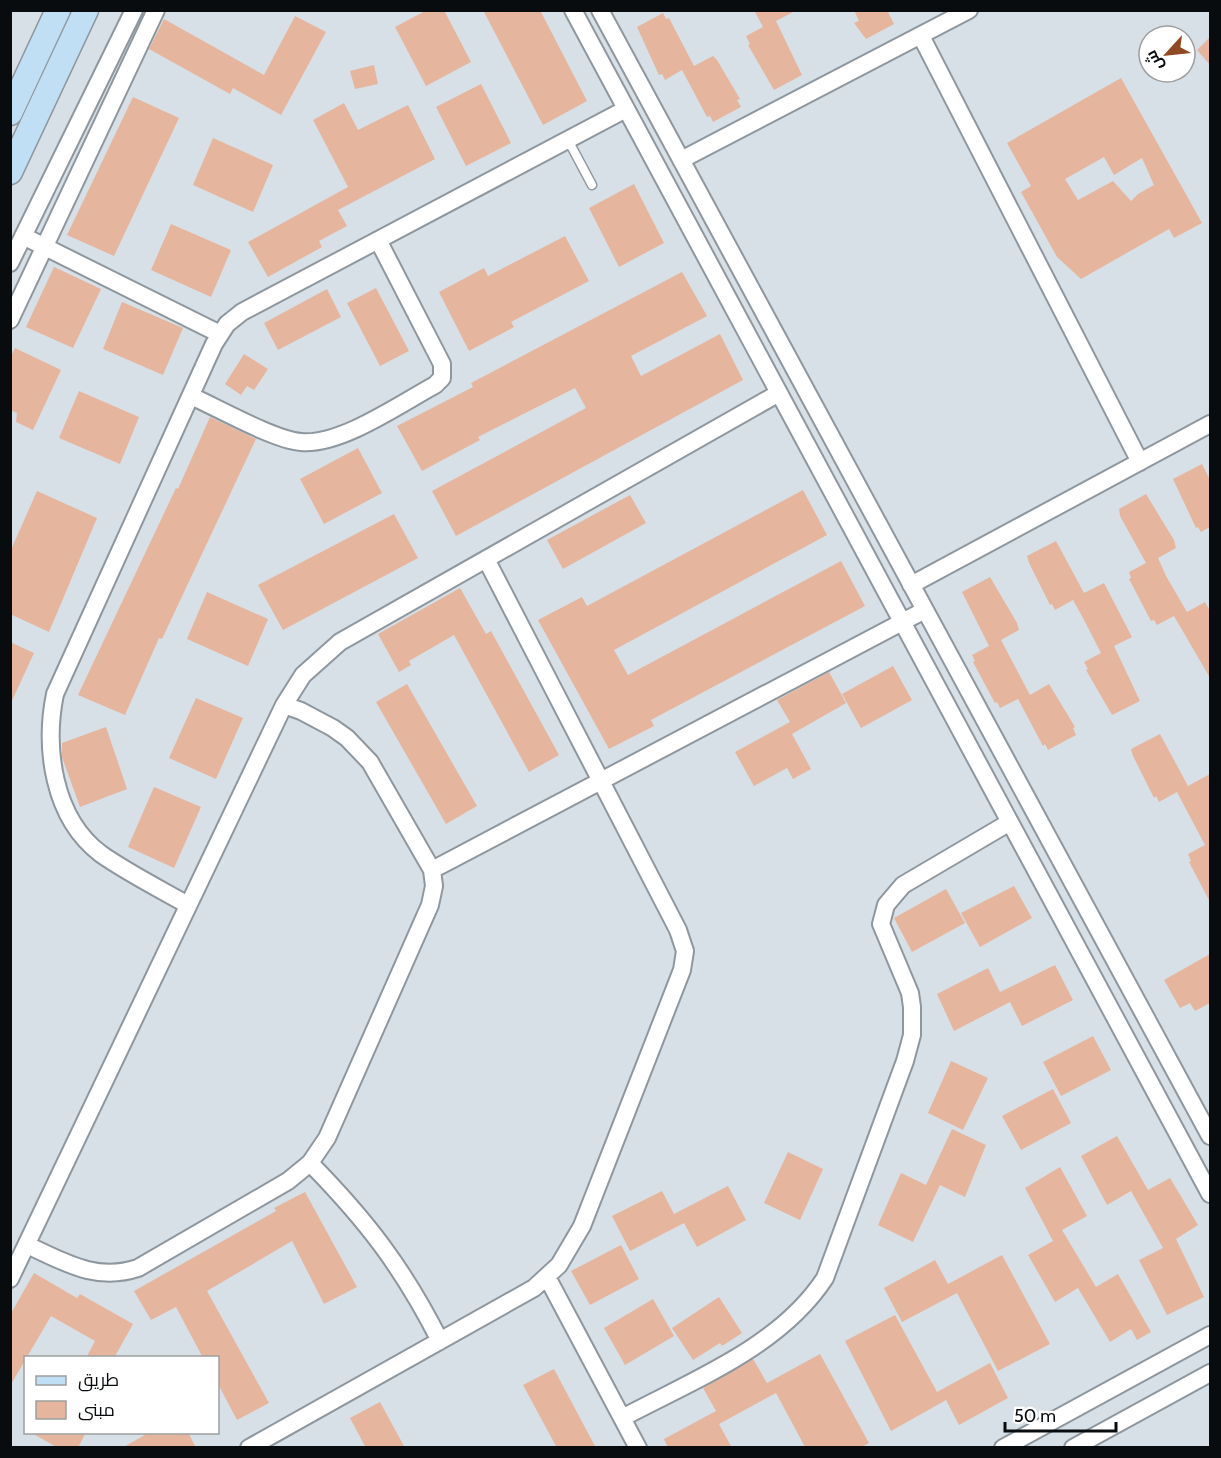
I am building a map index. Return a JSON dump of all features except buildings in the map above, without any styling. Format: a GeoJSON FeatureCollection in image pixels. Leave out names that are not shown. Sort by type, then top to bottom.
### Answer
{"type":"FeatureCollection","features":[{"type":"Feature","properties":{"kind":"main road"},"geometry":{"type":"LineString","coordinates":[[10,113],[58,10]]}},
{"type":"Feature","properties":{"kind":"main road"},"geometry":{"type":"LineString","coordinates":[[10,172],[86,10]]}},
{"type":"Feature","properties":{"kind":"street"},"geometry":{"type":"LineString","coordinates":[[10,263],[134,10]]}},
{"type":"Feature","properties":{"kind":"street"},"geometry":{"type":"LineString","coordinates":[[10,320],[156,10]]}},
{"type":"Feature","properties":{"kind":"street"},"geometry":{"type":"LineString","coordinates":[[573,10],[1210,1194]]}},
{"type":"Feature","properties":{"kind":"street"},"geometry":{"type":"LineString","coordinates":[[600,10],[1210,1136]]}},
{"type":"Feature","properties":{"kind":"street"},"geometry":{"type":"LineString","coordinates":[[681,160],[969,10]]}},
{"type":"Feature","properties":{"kind":"street"},"geometry":{"type":"LineString","coordinates":[[921,36],[1140,462]]}},
{"type":"Feature","properties":{"kind":"street"},"geometry":{"type":"LineString","coordinates":[[188,905],[100,853],[87,839],[66,807],[58,789],[49,740],[55,694],[220,333],[242,312],[626,109]]}},
{"type":"Feature","properties":{"kind":"street"},"geometry":{"type":"LineString","coordinates":[[23,236],[220,333]]}},
{"type":"Feature","properties":{"kind":"street"},"geometry":{"type":"LineString","coordinates":[[191,396],[288,440],[313,443],[344,435],[435,385],[441,378],[442,364],[378,240]]}},
{"type":"Feature","properties":{"kind":"street"},"geometry":{"type":"LineString","coordinates":[[713,271],[735,259]]}},
{"type":"Feature","properties":{"kind":"street"},"geometry":{"type":"LineString","coordinates":[[10,1279],[284,705],[303,675],[333,646],[779,393]]}},
{"type":"Feature","properties":{"kind":"street"},"geometry":{"type":"LineString","coordinates":[[911,585],[1210,424]]}},
{"type":"Feature","properties":{"kind":"street"},"geometry":{"type":"LineString","coordinates":[[249,1448],[534,1288],[547,1277],[568,1253],[582,1226],[684,961],[682,936],[486,559]]}},
{"type":"Feature","properties":{"kind":"street"},"geometry":{"type":"LineString","coordinates":[[432,870],[925,610]]}},
{"type":"Feature","properties":{"kind":"street"},"geometry":{"type":"LineString","coordinates":[[27,1245],[81,1270],[103,1274],[126,1272],[149,1262],[288,1181],[310,1163],[327,1138],[430,905],[434,886],[432,870],[380,775],[359,749],[318,719],[284,705]]}},
{"type":"Feature","properties":{"kind":"street"},"geometry":{"type":"LineString","coordinates":[[622,1418],[766,1339],[795,1315],[820,1284],[905,1061],[912,1035],[910,993],[881,924],[886,904],[903,885],[1010,822]]}},
{"type":"Feature","properties":{"kind":"street"},"geometry":{"type":"LineString","coordinates":[[310,1163],[378,1237],[414,1290],[440,1341]]}},
{"type":"Feature","properties":{"kind":"street"},"geometry":{"type":"LineString","coordinates":[[547,1277],[638,1448]]}},
{"type":"Feature","properties":{"kind":"street"},"geometry":{"type":"LineString","coordinates":[[1003,1448],[1210,1335]]}},
{"type":"Feature","properties":{"kind":"street"},"geometry":{"type":"LineString","coordinates":[[1073,1448],[1210,1373]]}},
{"type":"Feature","properties":{"kind":"lane"},"geometry":{"type":"LineString","coordinates":[[568,140],[592,185]]}}]}
